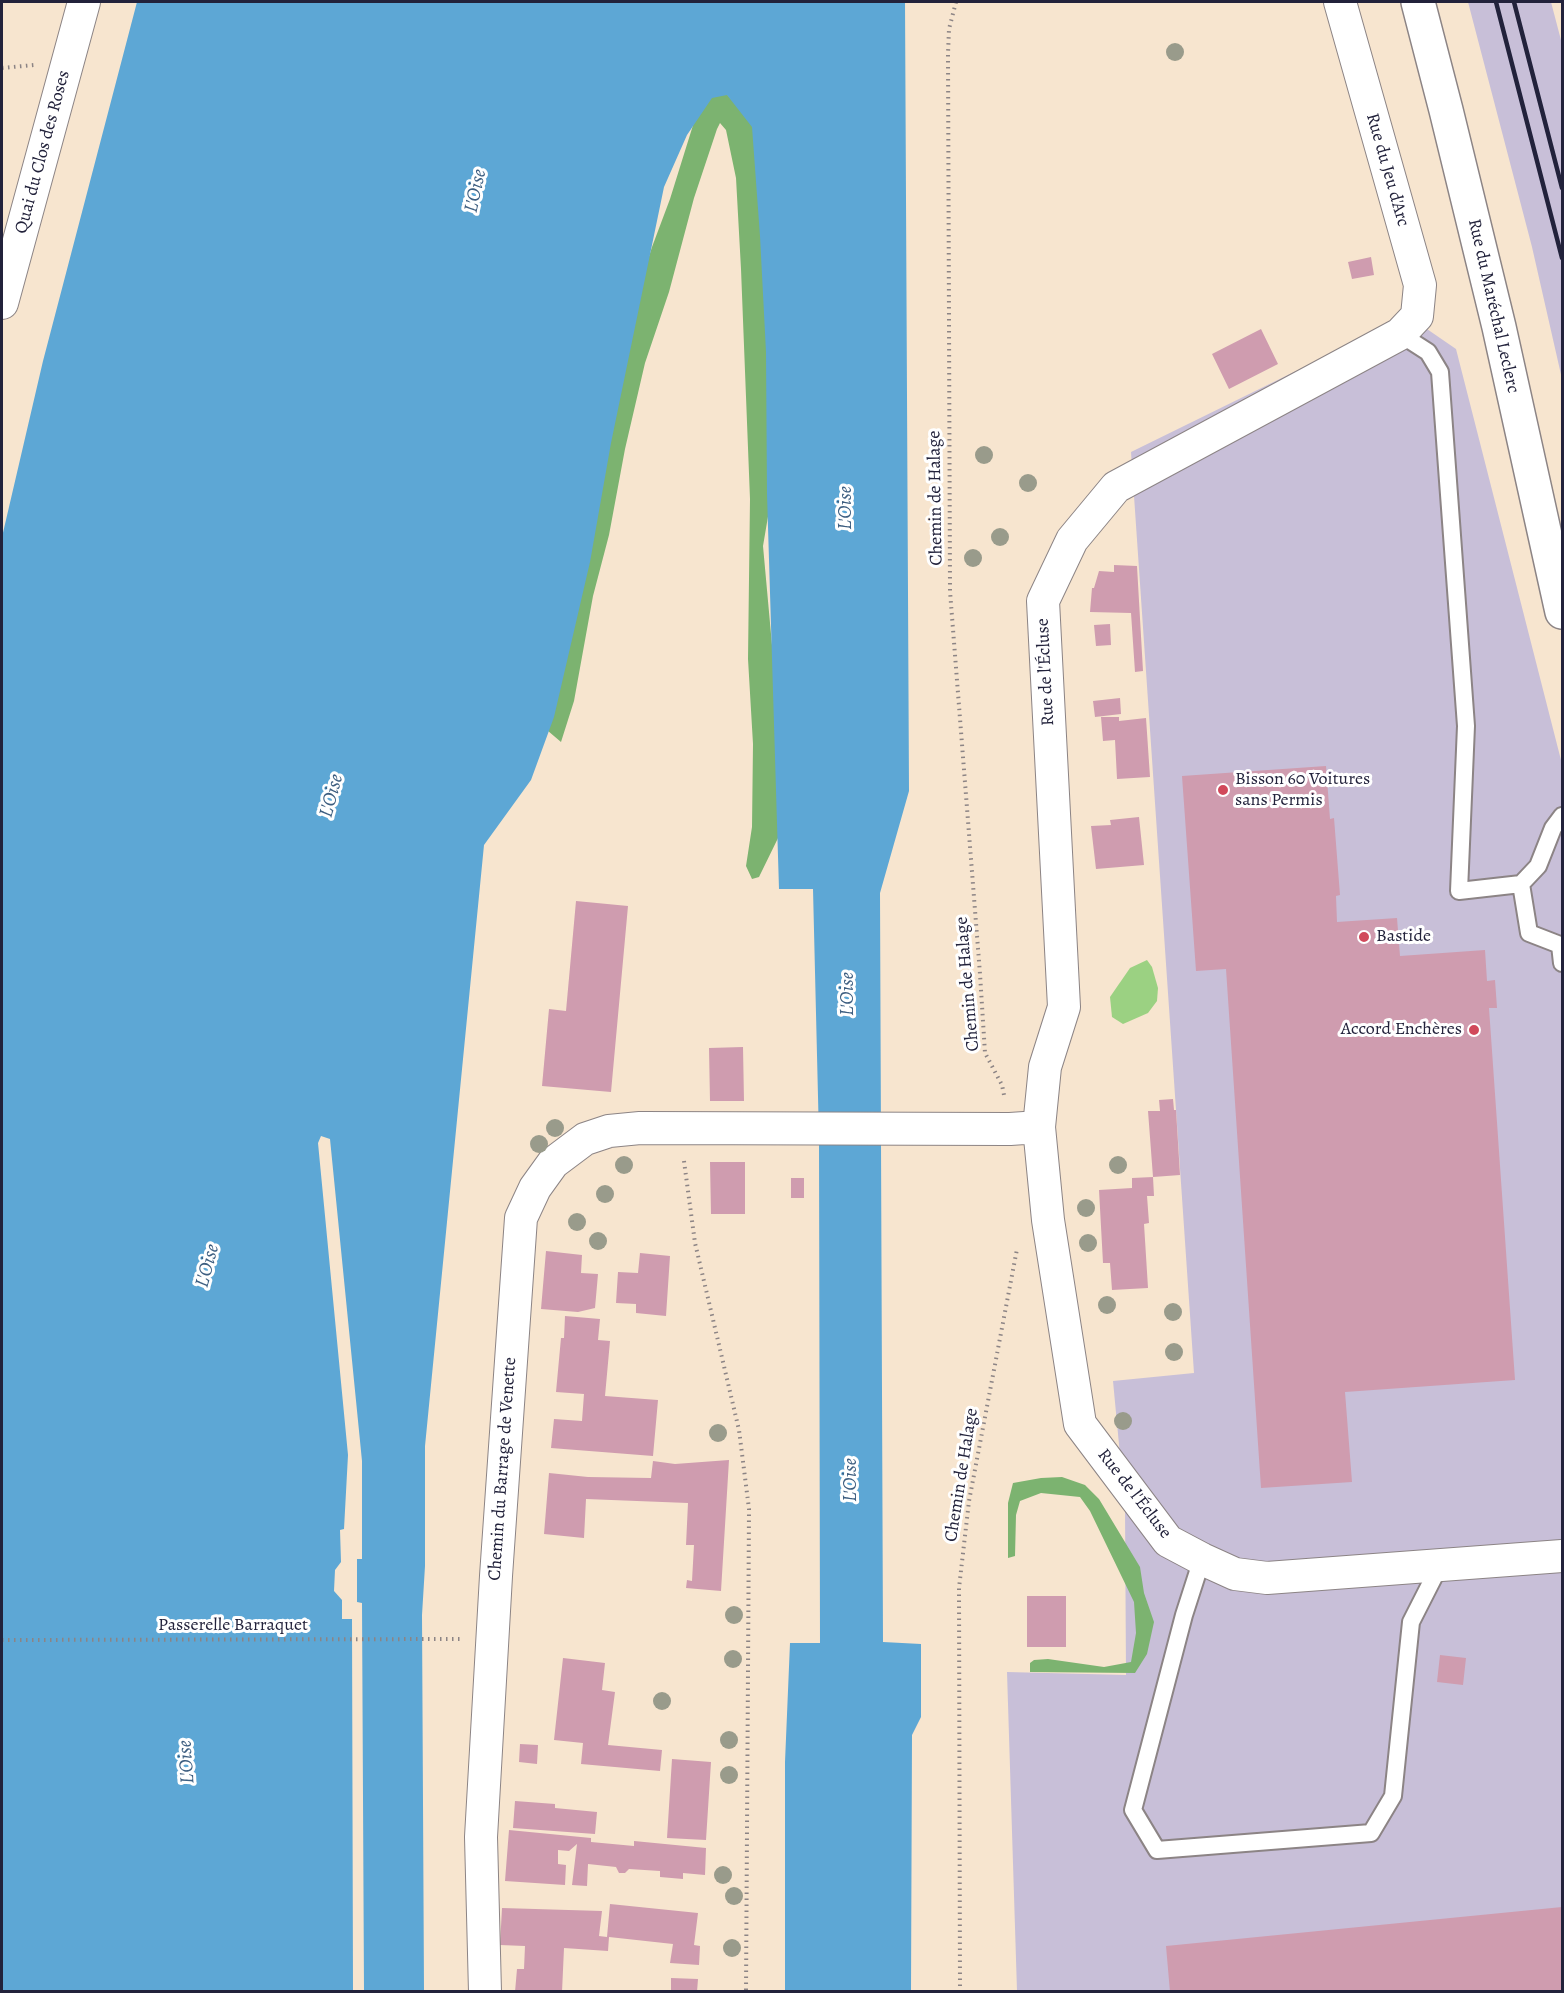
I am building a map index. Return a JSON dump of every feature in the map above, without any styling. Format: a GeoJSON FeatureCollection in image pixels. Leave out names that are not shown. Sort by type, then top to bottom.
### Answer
{"type":"FeatureCollection","features":[{"type":"Feature","properties":{"kind":"main road","name":"Rue du Maréchal Leclerc"},"geometry":{"type":"LineString","coordinates":[[1418,2],[1496,316],[1563,612]]}},
{"type":"Feature","properties":{"kind":"street","name":"Quai du Clos des Roses"},"geometry":{"type":"LineString","coordinates":[[2,303],[84,2]]}},
{"type":"Feature","properties":{"kind":"street","name":"Rue du Jeu d'Arc"},"geometry":{"type":"LineString","coordinates":[[1340,2],[1420,285],[1417,316],[1400,334]]}},
{"type":"Feature","properties":{"kind":"street","name":"Rue de l'Écluse"},"geometry":{"type":"LineString","coordinates":[[1400,334],[1116,487],[1072,540],[1043,601],[1064,1007],[1024,1128],[1048,1220],[1080,1424],[1168,1541],[1235,1574],[1267,1578],[1563,1556]]}},
{"type":"Feature","properties":{"kind":"street","name":"Chemin du Barrage de Venette"},"geometry":{"type":"LineString","coordinates":[[485,1992],[481,1837],[496,1576],[521,1218],[535,1188],[553,1163],[585,1139],[609,1131],[640,1128],[1024,1128]]}},
{"type":"Feature","properties":{"kind":"lane"},"geometry":{"type":"LineString","coordinates":[[1400,334],[1428,352],[1440,372],[1466,726],[1459,891],[1521,884],[1538,866],[1553,828],[1563,816]]}},
{"type":"Feature","properties":{"kind":"lane"},"geometry":{"type":"LineString","coordinates":[[1521,884],[1529,933],[1560,945],[1563,963]]}},
{"type":"Feature","properties":{"kind":"lane"},"geometry":{"type":"LineString","coordinates":[[1202,1559],[1184,1615],[1133,1810],[1157,1850],[1371,1833],[1393,1796],[1411,1622],[1440,1565]]}},
{"type":"Feature","properties":{"kind":"path","name":"Chemin de Halage"},"geometry":{"type":"LineString","coordinates":[[956,2],[949,29],[948,54],[950,591],[980,974],[984,1053],[1024,1128]]}},
{"type":"Feature","properties":{"kind":"path"},"geometry":{"type":"LineString","coordinates":[[679,1128],[695,1243],[740,1430],[749,1509],[746,1992]]}},
{"type":"Feature","properties":{"kind":"path","name":"Chemin de Halage"},"geometry":{"type":"LineString","coordinates":[[960,1992],[960,1588],[969,1501],[1017,1238]]}},
{"type":"Feature","properties":{"kind":"path","name":"Passerelle Barraquet"},"geometry":{"type":"LineString","coordinates":[[2,1640],[465,1639]]}},
{"type":"Feature","properties":{"kind":"shaded area"},"geometry":{"type":"Polygon","coordinates":[[[1468,2],[1551,2],[1562,44],[1562,379],[1532,247],[1468,2]]]}},
{"type":"Feature","properties":{"kind":"shaded area"},"geometry":{"type":"Polygon","coordinates":[[[1408,316],[1456,349],[1562,764],[1562,1991],[1017,1991],[1007,1672],[1126,1675],[1125,1508],[1113,1381],[1194,1373],[1131,452],[1408,316]]]}},
{"type":"Feature","properties":{"kind":"green space"},"geometry":{"type":"Polygon","coordinates":[[[721,88],[760,129],[773,487],[763,546],[774,667],[780,834],[759,877],[752,879],[746,866],[752,827],[753,744],[748,659],[750,499],[741,269],[736,178],[726,130],[720,123],[694,198],[669,292],[645,363],[625,449],[609,535],[593,596],[574,701],[561,742],[541,725],[626,329],[694,122],[705,101],[721,88]]]}},
{"type":"Feature","properties":{"kind":"green space"},"geometry":{"type":"Polygon","coordinates":[[[1147,960],[1152,967],[1158,988],[1157,1001],[1148,1013],[1123,1024],[1112,1017],[1110,997],[1130,968],[1147,960]]]}},
{"type":"Feature","properties":{"kind":"green space"},"geometry":{"type":"Polygon","coordinates":[[[1062,1477],[1085,1485],[1099,1499],[1140,1567],[1144,1593],[1154,1622],[1147,1654],[1135,1673],[1030,1672],[1030,1663],[1034,1660],[1048,1659],[1104,1667],[1131,1662],[1136,1633],[1134,1602],[1090,1511],[1080,1497],[1041,1493],[1020,1501],[1016,1515],[1015,1556],[1008,1558],[1008,1503],[1013,1483],[1062,1477]]]}},
{"type":"Feature","properties":{"kind":"water","name":"L'Oise"},"geometry":{"type":"Polygon","coordinates":[[[137,2],[905,2],[909,791],[880,893],[883,1642],[921,1644],[921,1717],[912,1735],[911,1991],[785,1991],[785,1762],[790,1643],[820,1643],[819,1138],[813,889],[779,889],[767,494],[766,352],[760,236],[752,127],[727,95],[712,98],[687,135],[664,187],[611,443],[590,562],[554,717],[531,780],[484,845],[425,1446],[425,1566],[422,1615],[424,1991],[364,1991],[362,1603],[357,1602],[357,1559],[362,1559],[362,1461],[330,1139],[321,1136],[318,1143],[348,1455],[344,1529],[340,1530],[341,1562],[335,1570],[334,1591],[342,1600],[342,1619],[352,1619],[353,1991],[2,1992],[2,537],[43,361],[137,2]]]}},
{"type":"Feature","properties":{"kind":"building"},"geometry":{"type":"Polygon","coordinates":[[[1371,257],[1374,275],[1352,279],[1348,262],[1371,257]]]}},
{"type":"Feature","properties":{"kind":"building"},"geometry":{"type":"Polygon","coordinates":[[[1261,329],[1278,364],[1229,389],[1212,354],[1261,329]]]}},
{"type":"Feature","properties":{"kind":"building"},"geometry":{"type":"Polygon","coordinates":[[[1114,565],[1137,566],[1143,671],[1135,672],[1131,613],[1090,612],[1092,588],[1094,588],[1099,571],[1114,572],[1114,565]]]}},
{"type":"Feature","properties":{"kind":"building"},"geometry":{"type":"Polygon","coordinates":[[[1110,624],[1111,645],[1096,646],[1094,625],[1110,624]]]}},
{"type":"Feature","properties":{"kind":"building"},"geometry":{"type":"Polygon","coordinates":[[[1120,698],[1121,714],[1095,717],[1093,701],[1120,698]]]}},
{"type":"Feature","properties":{"kind":"building"},"geometry":{"type":"Polygon","coordinates":[[[1101,717],[1119,717],[1119,721],[1146,718],[1150,777],[1117,779],[1115,740],[1103,741],[1101,717]]]}},
{"type":"Feature","properties":{"kind":"building"},"geometry":{"type":"Polygon","coordinates":[[[1326,766],[1330,819],[1334,818],[1340,895],[1336,896],[1337,922],[1397,918],[1400,956],[1485,950],[1487,981],[1495,980],[1497,1008],[1489,1008],[1515,1380],[1345,1392],[1352,1482],[1261,1488],[1226,969],[1196,971],[1182,776],[1326,766]]]}},
{"type":"Feature","properties":{"kind":"building"},"geometry":{"type":"Polygon","coordinates":[[[1139,817],[1144,865],[1096,869],[1091,826],[1111,825],[1110,820],[1139,817]]]}},
{"type":"Feature","properties":{"kind":"building"},"geometry":{"type":"Polygon","coordinates":[[[576,901],[628,906],[611,1092],[542,1086],[549,1009],[566,1011],[576,901]]]}},
{"type":"Feature","properties":{"kind":"building"},"geometry":{"type":"Polygon","coordinates":[[[743,1047],[744,1101],[710,1101],[709,1048],[743,1047]]]}},
{"type":"Feature","properties":{"kind":"building"},"geometry":{"type":"Polygon","coordinates":[[[1173,1099],[1174,1110],[1176,1110],[1180,1175],[1153,1177],[1148,1111],[1160,1111],[1159,1100],[1173,1099]]]}},
{"type":"Feature","properties":{"kind":"building"},"geometry":{"type":"Polygon","coordinates":[[[710,1162],[745,1162],[745,1214],[711,1214],[710,1162]]]}},
{"type":"Feature","properties":{"kind":"building"},"geometry":{"type":"Polygon","coordinates":[[[1153,1177],[1154,1196],[1147,1196],[1149,1223],[1144,1224],[1148,1288],[1112,1290],[1110,1263],[1103,1263],[1099,1190],[1132,1188],[1132,1178],[1153,1177]]]}},
{"type":"Feature","properties":{"kind":"building"},"geometry":{"type":"Polygon","coordinates":[[[791,1178],[804,1178],[804,1198],[791,1198],[791,1178]]]}},
{"type":"Feature","properties":{"kind":"building"},"geometry":{"type":"Polygon","coordinates":[[[546,1251],[582,1255],[581,1273],[598,1274],[595,1308],[578,1312],[541,1309],[546,1251]]]}},
{"type":"Feature","properties":{"kind":"building"},"geometry":{"type":"Polygon","coordinates":[[[640,1253],[670,1256],[666,1316],[636,1313],[636,1304],[616,1303],[618,1272],[638,1273],[640,1253]]]}},
{"type":"Feature","properties":{"kind":"building"},"geometry":{"type":"Polygon","coordinates":[[[565,1316],[600,1319],[598,1340],[610,1341],[605,1396],[658,1400],[653,1456],[551,1448],[554,1419],[582,1421],[584,1394],[556,1392],[565,1316]]]}},
{"type":"Feature","properties":{"kind":"building"},"geometry":{"type":"Polygon","coordinates":[[[729,1460],[721,1591],[686,1588],[687,1580],[692,1581],[694,1545],[686,1545],[688,1503],[586,1499],[584,1538],[544,1534],[549,1473],[588,1477],[651,1478],[653,1461],[675,1464],[729,1460]]]}},
{"type":"Feature","properties":{"kind":"building"},"geometry":{"type":"Polygon","coordinates":[[[1027,1596],[1066,1596],[1066,1647],[1027,1647],[1027,1596]]]}},
{"type":"Feature","properties":{"kind":"building"},"geometry":{"type":"Polygon","coordinates":[[[1440,1655],[1466,1658],[1463,1685],[1437,1682],[1440,1655]]]}},
{"type":"Feature","properties":{"kind":"building"},"geometry":{"type":"Polygon","coordinates":[[[563,1658],[605,1663],[602,1690],[615,1692],[608,1745],[662,1750],[660,1771],[581,1764],[583,1743],[554,1740],[563,1658]]]}},
{"type":"Feature","properties":{"kind":"building"},"geometry":{"type":"Polygon","coordinates":[[[520,1744],[538,1745],[537,1764],[519,1762],[520,1744]]]}},
{"type":"Feature","properties":{"kind":"building"},"geometry":{"type":"Polygon","coordinates":[[[672,1759],[711,1762],[706,1840],[667,1838],[672,1759]]]}},
{"type":"Feature","properties":{"kind":"building"},"geometry":{"type":"Polygon","coordinates":[[[515,1801],[555,1804],[555,1808],[597,1812],[595,1834],[513,1828],[515,1801]]]}},
{"type":"Feature","properties":{"kind":"building"},"geometry":{"type":"Polygon","coordinates":[[[509,1830],[591,1838],[591,1842],[634,1846],[634,1841],[706,1848],[705,1875],[683,1873],[683,1879],[660,1877],[660,1871],[629,1869],[625,1873],[619,1873],[616,1867],[588,1864],[587,1886],[572,1885],[577,1844],[569,1851],[558,1850],[558,1864],[566,1865],[565,1885],[505,1881],[509,1830]]]}},
{"type":"Feature","properties":{"kind":"building"},"geometry":{"type":"Polygon","coordinates":[[[610,1904],[698,1913],[694,1945],[700,1946],[699,1965],[670,1963],[673,1944],[609,1937],[608,1951],[564,1948],[562,1992],[515,1992],[517,1969],[524,1969],[525,1946],[500,1945],[502,1908],[602,1911],[599,1936],[607,1937],[610,1904]]]}},
{"type":"Feature","properties":{"kind":"building"},"geometry":{"type":"Polygon","coordinates":[[[1562,1907],[1562,1992],[1170,1992],[1166,1946],[1562,1907]]]}},
{"type":"Feature","properties":{"kind":"building"},"geometry":{"type":"Polygon","coordinates":[[[671,1978],[698,1979],[697,1992],[671,1992],[671,1978]]]}},
{"type":"Feature","properties":{"kind":"railway"},"geometry":{"type":"LineString","coordinates":[[1496,2],[1562,258]]}},
{"type":"Feature","properties":{"kind":"railway"},"geometry":{"type":"LineString","coordinates":[[1514,2],[1562,188]]}},
{"type":"Feature","properties":{"kind":"place","name":"Bisson 60 Voitures sans Permis"},"geometry":{"type":"Point","coordinates":[1223,790]}},
{"type":"Feature","properties":{"kind":"place","name":"Bastide"},"geometry":{"type":"Point","coordinates":[1364,937]}},
{"type":"Feature","properties":{"kind":"place","name":"Accord Enchères"},"geometry":{"type":"Point","coordinates":[1474,1030]}}]}
